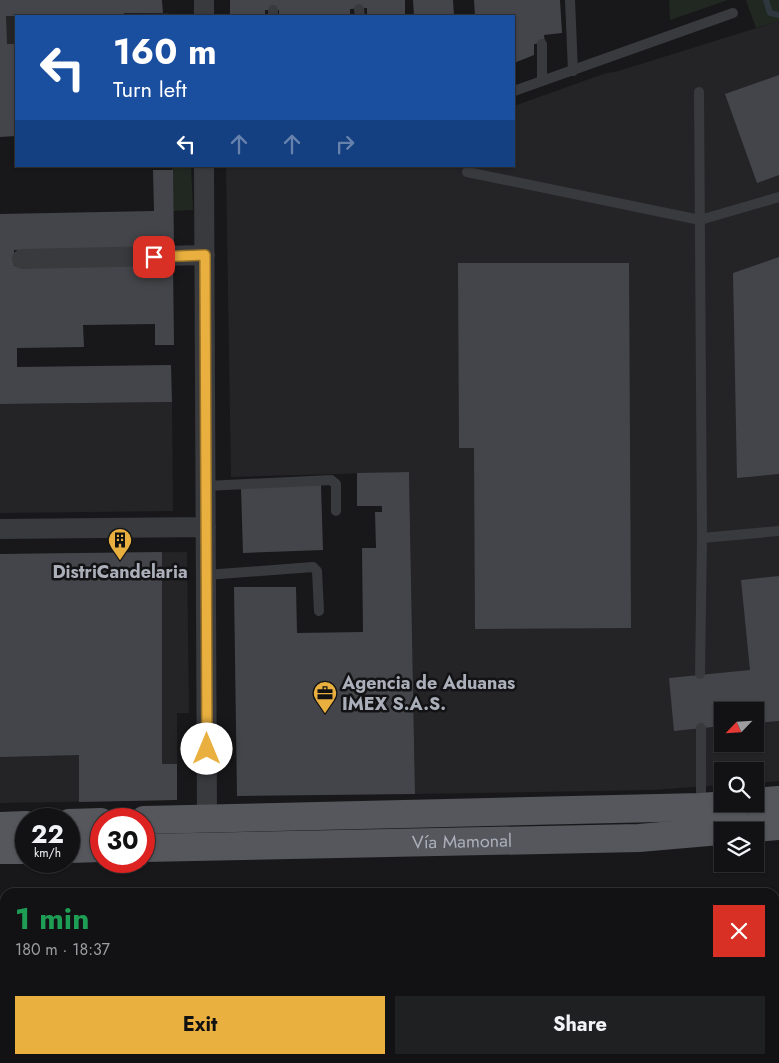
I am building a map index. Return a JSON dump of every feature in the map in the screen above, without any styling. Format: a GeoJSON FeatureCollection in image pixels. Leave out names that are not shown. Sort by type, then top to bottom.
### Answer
{"type":"FeatureCollection","features":[{"type":"Feature","properties":{"kind":"main road"},"geometry":{"type":"LineString","coordinates":[[764,801],[779,800]]}},
{"type":"Feature","properties":{"kind":"main road","name":"Vía Mamonal"},"geometry":{"type":"LineString","coordinates":[[155,820],[714,807]]}},
{"type":"Feature","properties":{"kind":"main road"},"geometry":{"type":"LineString","coordinates":[[0,826],[15,825]]}},
{"type":"Feature","properties":{"kind":"main road","name":"Vía Mamonal"},"geometry":{"type":"LineString","coordinates":[[155,848],[639,838],[779,826]]}},
{"type":"Feature","properties":{"kind":"main road"},"geometry":{"type":"LineString","coordinates":[[0,850],[15,850]]}},
{"type":"Feature","properties":{"kind":"street"},"geometry":{"type":"LineString","coordinates":[[204,0],[204,15]]}},
{"type":"Feature","properties":{"kind":"street"},"geometry":{"type":"LineString","coordinates":[[204,167],[207,818]]}},
{"type":"Feature","properties":{"kind":"street"},"geometry":{"type":"LineString","coordinates":[[22,259],[205,255]]}},
{"type":"Feature","properties":{"kind":"street"},"geometry":{"type":"LineString","coordinates":[[0,529],[206,527]]}},
{"type":"Feature","properties":{"kind":"lane"},"geometry":{"type":"LineString","coordinates":[[570,0],[573,71]]}},
{"type":"Feature","properties":{"kind":"lane"},"geometry":{"type":"LineString","coordinates":[[515,91],[734,13]]}},
{"type":"Feature","properties":{"kind":"lane"},"geometry":{"type":"LineString","coordinates":[[542,44],[542,82]]}},
{"type":"Feature","properties":{"kind":"lane"},"geometry":{"type":"LineString","coordinates":[[699,92],[702,538],[700,674]]}},
{"type":"Feature","properties":{"kind":"lane"},"geometry":{"type":"LineString","coordinates":[[467,172],[700,220],[779,196]]}},
{"type":"Feature","properties":{"kind":"lane"},"geometry":{"type":"LineString","coordinates":[[206,486],[331,480],[336,484],[336,511]]}},
{"type":"Feature","properties":{"kind":"lane"},"geometry":{"type":"LineString","coordinates":[[702,538],[779,531]]}},
{"type":"Feature","properties":{"kind":"lane"},"geometry":{"type":"LineString","coordinates":[[206,576],[313,567],[317,571],[319,610]]}},
{"type":"Feature","properties":{"kind":"lane"},"geometry":{"type":"LineString","coordinates":[[701,728],[701,808]]}},
{"type":"Feature","properties":{"kind":"shaded area"},"geometry":{"type":"Polygon","coordinates":[[[669,0],[728,0],[670,20],[669,0]]]}},
{"type":"Feature","properties":{"kind":"shaded area"},"geometry":{"type":"Polygon","coordinates":[[[746,0],[779,0],[779,21],[756,28],[746,0]]]}},
{"type":"Feature","properties":{"kind":"shaded area"},"geometry":{"type":"Polygon","coordinates":[[[169,13],[169,15],[56,15],[169,13]]]}},
{"type":"Feature","properties":{"kind":"shaded area"},"geometry":{"type":"Polygon","coordinates":[[[0,16],[15,16],[15,62],[0,62],[0,16]]]}},
{"type":"Feature","properties":{"kind":"shaded area"},"geometry":{"type":"Polygon","coordinates":[[[779,21],[779,781],[764,782],[764,762],[714,762],[714,786],[651,790],[415,794],[409,472],[231,477],[226,167],[515,167],[515,106],[606,73],[615,72],[779,21]]]}},
{"type":"Feature","properties":{"kind":"shaded area"},"geometry":{"type":"Polygon","coordinates":[[[172,167],[191,167],[193,210],[173,211],[172,167]]]}},
{"type":"Feature","properties":{"kind":"shaded area"},"geometry":{"type":"Polygon","coordinates":[[[172,402],[173,511],[0,513],[0,404],[172,402]]]}},
{"type":"Feature","properties":{"kind":"shaded area"},"geometry":{"type":"Polygon","coordinates":[[[187,552],[189,713],[177,713],[177,800],[0,803],[0,554],[187,552]]]}},
{"type":"Feature","properties":{"kind":"building"},"geometry":{"type":"Polygon","coordinates":[[[0,0],[162,0],[163,13],[6,16],[7,44],[15,44],[15,136],[0,137],[0,0]]]}},
{"type":"Feature","properties":{"kind":"building"},"geometry":{"type":"Polygon","coordinates":[[[230,0],[405,0],[405,15],[367,15],[367,8],[350,9],[350,15],[279,15],[279,10],[265,10],[265,15],[230,15],[230,0]]]}},
{"type":"Feature","properties":{"kind":"building"},"geometry":{"type":"Polygon","coordinates":[[[413,0],[453,0],[454,15],[414,15],[413,0]]]}},
{"type":"Feature","properties":{"kind":"building"},"geometry":{"type":"Polygon","coordinates":[[[474,0],[560,0],[562,33],[544,35],[545,43],[534,44],[534,55],[515,63],[515,15],[475,15],[474,0]]]}},
{"type":"Feature","properties":{"kind":"building"},"geometry":{"type":"Polygon","coordinates":[[[779,75],[779,175],[757,183],[725,94],[779,75]]]}},
{"type":"Feature","properties":{"kind":"building"},"geometry":{"type":"Polygon","coordinates":[[[153,170],[173,170],[174,249],[14,250],[14,266],[173,264],[174,345],[155,345],[155,324],[83,325],[84,347],[17,348],[17,367],[171,365],[172,402],[0,404],[0,214],[154,211],[153,170]]]}},
{"type":"Feature","properties":{"kind":"building"},"geometry":{"type":"Polygon","coordinates":[[[779,257],[779,474],[737,478],[733,273],[779,257]]]}},
{"type":"Feature","properties":{"kind":"building"},"geometry":{"type":"Polygon","coordinates":[[[458,263],[629,263],[631,628],[475,629],[474,448],[459,448],[458,263]]]}},
{"type":"Feature","properties":{"kind":"building","name":"Agencia de Aduanas IMEX S.A.S."},"geometry":{"type":"Polygon","coordinates":[[[409,472],[415,794],[237,796],[234,587],[296,587],[297,633],[363,632],[362,548],[376,548],[375,512],[382,512],[382,506],[357,506],[357,473],[409,472]]]}},
{"type":"Feature","properties":{"kind":"building"},"geometry":{"type":"Polygon","coordinates":[[[321,485],[323,550],[243,553],[241,488],[321,485]]]}},
{"type":"Feature","properties":{"kind":"building"},"geometry":{"type":"Polygon","coordinates":[[[162,552],[162,764],[177,764],[177,800],[79,802],[79,755],[0,757],[0,554],[162,552]]]}},
{"type":"Feature","properties":{"kind":"building"},"geometry":{"type":"Polygon","coordinates":[[[779,576],[779,721],[764,722],[764,702],[714,702],[714,727],[674,731],[669,678],[750,670],[741,580],[779,576]]]}},
{"type":"Feature","properties":{"kind":"waterway"},"geometry":{"type":"LineString","coordinates":[[766,0],[770,13],[779,15]]}},
{"type":"Feature","properties":{"kind":"place","name":"DistriCandelaria"},"geometry":{"type":"Point","coordinates":[120,561]}},
{"type":"Feature","properties":{"kind":"place","name":"Agencia de Aduanas IMEX S.A.S."},"geometry":{"type":"Point","coordinates":[325,714]}},
{"type":"Feature","properties":{"kind":"route"},"geometry":{"type":"LineString","coordinates":[[154,257],[205,255],[207,749]]}}]}
